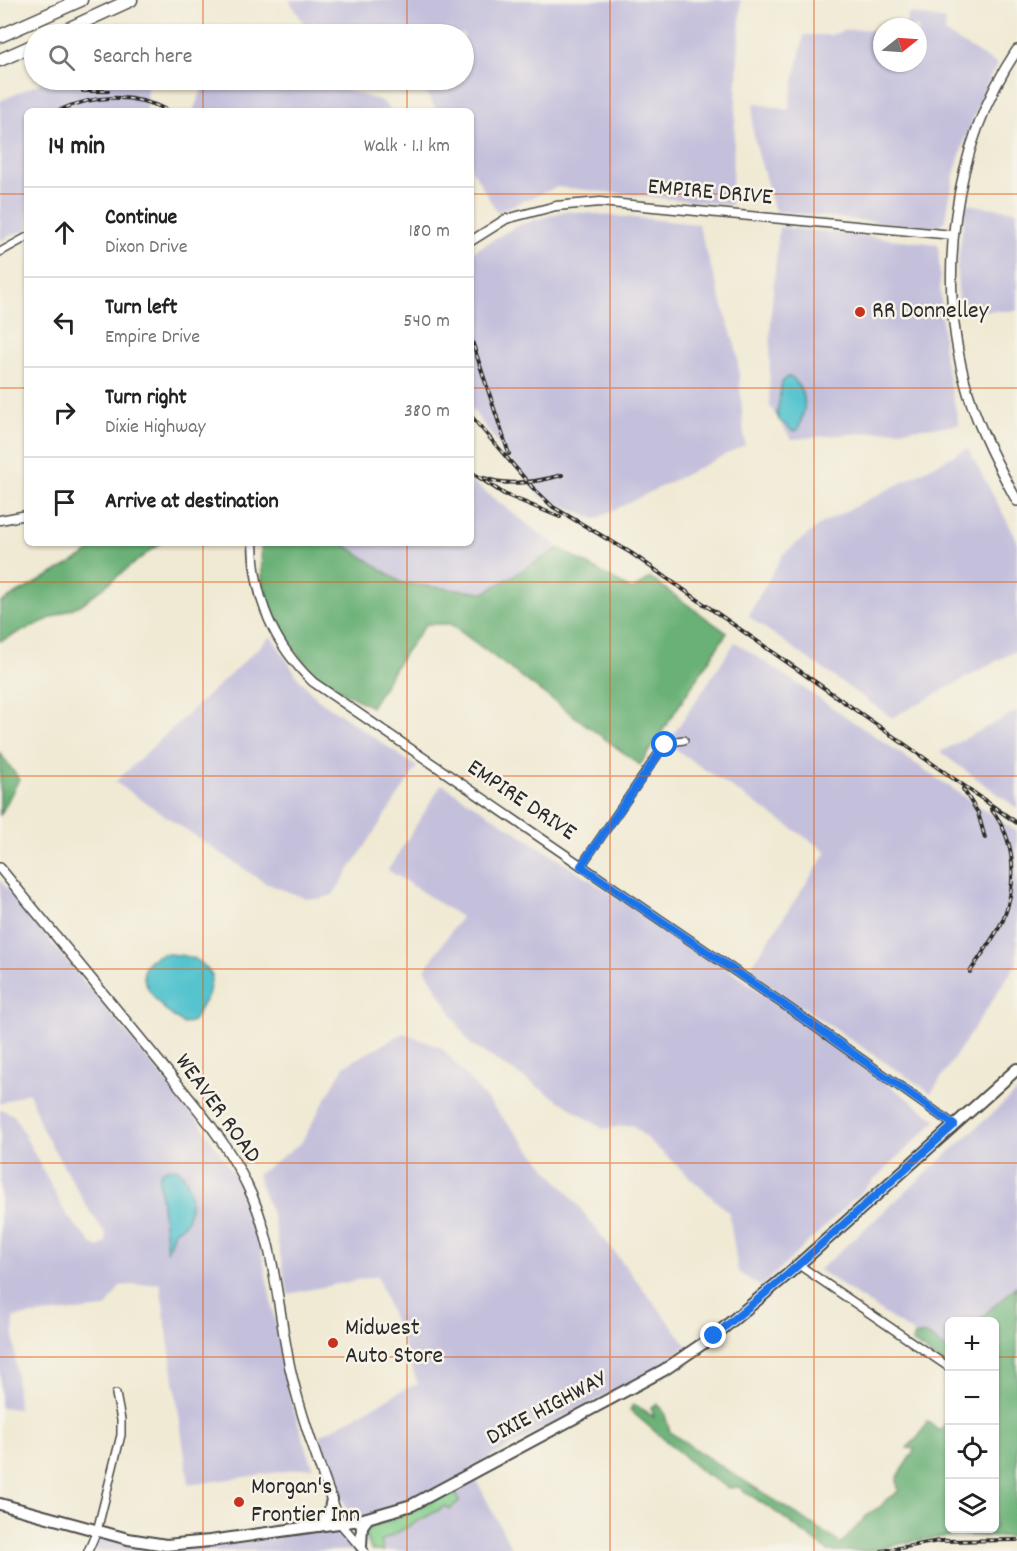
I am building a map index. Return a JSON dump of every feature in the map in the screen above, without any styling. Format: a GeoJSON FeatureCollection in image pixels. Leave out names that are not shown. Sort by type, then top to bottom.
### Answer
{"type":"FeatureCollection","features":[{"type":"Feature","properties":{"kind":"highway"},"geometry":{"type":"LineString","coordinates":[[27,24],[81,0]]}},
{"type":"Feature","properties":{"kind":"highway"},"geometry":{"type":"LineString","coordinates":[[79,24],[131,0]]}},
{"type":"Feature","properties":{"kind":"highway"},"geometry":{"type":"LineString","coordinates":[[0,36],[24,25]]}},
{"type":"Feature","properties":{"kind":"highway"},"geometry":{"type":"LineString","coordinates":[[0,60],[24,49]]}},
{"type":"Feature","properties":{"kind":"main road"},"geometry":{"type":"LineString","coordinates":[[1017,50],[996,87],[976,132],[961,186],[953,235],[953,297],[963,372],[984,436],[1017,501]]}},
{"type":"Feature","properties":{"kind":"main road","name":"WEAVER ROAD"},"geometry":{"type":"LineString","coordinates":[[0,868],[189,1099],[221,1140],[247,1183],[269,1249],[297,1393],[340,1523]]}},
{"type":"Feature","properties":{"kind":"main road","name":"DIXIE HIGHWAY"},"geometry":{"type":"LineString","coordinates":[[0,1504],[136,1541],[166,1545],[366,1519],[412,1505],[664,1370],[714,1336],[799,1264],[1017,1070]]}},
{"type":"Feature","properties":{"kind":"main road"},"geometry":{"type":"LineString","coordinates":[[320,1526],[329,1514],[332,1499]]}},
{"type":"Feature","properties":{"kind":"main road"},"geometry":{"type":"LineString","coordinates":[[363,1548],[362,1526],[366,1519]]}},
{"type":"Feature","properties":{"kind":"street","name":"EMPIRE DRIVE"},"geometry":{"type":"LineString","coordinates":[[474,239],[506,219],[556,206],[600,202],[953,235]]}},
{"type":"Feature","properties":{"kind":"street"},"geometry":{"type":"LineString","coordinates":[[0,252],[24,239]]}},
{"type":"Feature","properties":{"kind":"street"},"geometry":{"type":"LineString","coordinates":[[0,520],[24,516]]}},
{"type":"Feature","properties":{"kind":"street","name":"EMPIRE DRIVE"},"geometry":{"type":"LineString","coordinates":[[253,546],[255,576],[268,619],[288,653],[306,675],[322,689],[789,1008],[954,1125]]}},
{"type":"Feature","properties":{"kind":"street"},"geometry":{"type":"LineString","coordinates":[[581,866],[661,750],[670,742],[684,740]]}},
{"type":"Feature","properties":{"kind":"street"},"geometry":{"type":"LineString","coordinates":[[799,1264],[945,1365]]}},
{"type":"Feature","properties":{"kind":"street"},"geometry":{"type":"LineString","coordinates":[[88,1551],[97,1531],[121,1435],[121,1420],[116,1394]]}},
{"type":"Feature","properties":{"kind":"street"},"geometry":{"type":"LineString","coordinates":[[340,1523],[363,1548]]}},
{"type":"Feature","properties":{"kind":"shaded area"},"geometry":{"type":"Polygon","coordinates":[[[289,0],[741,0],[731,205],[557,187],[497,212],[474,173],[474,108],[435,108],[424,90],[474,90],[474,24],[320,24],[314,22],[304,24],[289,0]]]}},
{"type":"Feature","properties":{"kind":"shaded area"},"geometry":{"type":"Polygon","coordinates":[[[909,13],[946,20],[945,33],[998,65],[991,75],[965,139],[954,175],[945,221],[930,228],[775,211],[752,127],[754,103],[788,110],[804,35],[831,35],[845,30],[873,31],[873,72],[927,72],[927,18],[907,18],[909,13]]]}},
{"type":"Feature","properties":{"kind":"shaded area"},"geometry":{"type":"Polygon","coordinates":[[[25,90],[147,90],[147,108],[24,108],[24,231],[6,237],[0,242],[0,101],[25,90]]]}},
{"type":"Feature","properties":{"kind":"shaded area"},"geometry":{"type":"Polygon","coordinates":[[[202,90],[346,90],[382,101],[388,108],[194,108],[202,90]]]}},
{"type":"Feature","properties":{"kind":"shaded area"},"geometry":{"type":"Polygon","coordinates":[[[966,204],[1017,211],[1017,311],[959,311],[957,268],[966,204]]]}},
{"type":"Feature","properties":{"kind":"shaded area"},"geometry":{"type":"Polygon","coordinates":[[[565,211],[698,224],[737,352],[745,445],[596,519],[541,497],[474,412],[474,251],[516,226],[565,211]]]}},
{"type":"Feature","properties":{"kind":"shaded area"},"geometry":{"type":"Polygon","coordinates":[[[779,227],[938,244],[944,356],[959,425],[791,439],[769,405],[771,313],[779,227]]]}},
{"type":"Feature","properties":{"kind":"shaded area"},"geometry":{"type":"Polygon","coordinates":[[[968,448],[1017,540],[1017,650],[892,718],[748,616],[783,554],[821,524],[968,448]]]}},
{"type":"Feature","properties":{"kind":"shaded area"},"geometry":{"type":"Polygon","coordinates":[[[474,483],[559,548],[484,593],[402,583],[346,546],[474,546],[474,483]]]}},
{"type":"Feature","properties":{"kind":"shaded area"},"geometry":{"type":"Polygon","coordinates":[[[271,636],[299,679],[318,699],[417,767],[333,895],[319,899],[305,898],[265,883],[115,782],[271,636]]]}},
{"type":"Feature","properties":{"kind":"shaded area"},"geometry":{"type":"Polygon","coordinates":[[[735,642],[1017,832],[1017,963],[931,1093],[748,971],[827,852],[667,744],[735,642]]]}},
{"type":"Feature","properties":{"kind":"shaded area"},"geometry":{"type":"Polygon","coordinates":[[[1017,711],[1017,808],[940,752],[1017,711]]]}},
{"type":"Feature","properties":{"kind":"shaded area"},"geometry":{"type":"Polygon","coordinates":[[[442,784],[730,970],[937,1120],[761,1287],[738,1272],[729,1213],[632,1125],[603,1129],[469,1043],[425,969],[461,917],[388,870],[442,784]]]}},
{"type":"Feature","properties":{"kind":"shaded area"},"geometry":{"type":"Polygon","coordinates":[[[0,880],[199,1121],[241,1186],[254,1214],[291,1402],[313,1467],[189,1485],[160,1283],[120,1286],[106,1308],[13,1317],[18,1409],[0,1407],[0,1109],[14,1115],[66,1214],[98,1248],[106,1242],[106,1234],[89,1210],[42,1129],[29,1092],[0,1104],[0,880]]]}},
{"type":"Feature","properties":{"kind":"shaded area"},"geometry":{"type":"Polygon","coordinates":[[[403,1033],[442,1048],[569,1194],[687,1345],[668,1361],[470,1468],[513,1551],[371,1551],[347,1510],[319,1436],[418,1384],[377,1276],[288,1294],[273,1217],[257,1175],[301,1143],[344,1066],[403,1033]]]}},
{"type":"Feature","properties":{"kind":"shaded area"},"geometry":{"type":"Polygon","coordinates":[[[1017,1091],[1017,1315],[999,1350],[999,1317],[945,1317],[945,1354],[819,1270],[1017,1091]]]}},
{"type":"Feature","properties":{"kind":"shaded area"},"geometry":{"type":"Polygon","coordinates":[[[340,1523],[364,1551],[88,1551],[97,1531],[146,1543],[340,1523]]]}},
{"type":"Feature","properties":{"kind":"green space"},"geometry":{"type":"Polygon","coordinates":[[[96,546],[156,546],[82,604],[0,641],[0,603],[82,557],[96,546]]]}},
{"type":"Feature","properties":{"kind":"green space"},"geometry":{"type":"Polygon","coordinates":[[[261,546],[346,546],[402,583],[484,593],[559,548],[632,590],[650,578],[727,633],[640,765],[450,624],[426,624],[401,658],[371,707],[315,677],[281,632],[262,584],[261,546]]]}},
{"type":"Feature","properties":{"kind":"green space"},"geometry":{"type":"Polygon","coordinates":[[[0,753],[19,779],[0,816],[0,753]]]}},
{"type":"Feature","properties":{"kind":"green space"},"geometry":{"type":"Polygon","coordinates":[[[1017,1286],[1017,1537],[961,1535],[914,1541],[869,1551],[828,1551],[738,1487],[729,1488],[703,1473],[630,1410],[633,1404],[654,1417],[651,1407],[657,1404],[664,1412],[670,1432],[841,1544],[869,1513],[898,1492],[897,1477],[915,1449],[907,1448],[919,1436],[927,1421],[939,1431],[945,1424],[945,1533],[999,1533],[999,1317],[982,1317],[1017,1286]]]}},
{"type":"Feature","properties":{"kind":"green space"},"geometry":{"type":"Polygon","coordinates":[[[926,1334],[945,1348],[945,1365],[912,1342],[914,1336],[926,1334]]]}},
{"type":"Feature","properties":{"kind":"green space"},"geometry":{"type":"Polygon","coordinates":[[[456,1494],[459,1501],[450,1509],[446,1506],[381,1541],[384,1551],[372,1551],[365,1533],[370,1527],[398,1518],[444,1495],[456,1494]]]}},
{"type":"Feature","properties":{"kind":"water"},"geometry":{"type":"Polygon","coordinates":[[[788,377],[793,378],[804,397],[803,415],[798,430],[793,431],[779,420],[777,414],[782,382],[788,377]]]}},
{"type":"Feature","properties":{"kind":"water"},"geometry":{"type":"Polygon","coordinates":[[[163,954],[197,960],[212,976],[208,995],[193,1021],[184,1024],[175,1018],[148,989],[144,969],[150,960],[163,954]]]}},
{"type":"Feature","properties":{"kind":"water"},"geometry":{"type":"Polygon","coordinates":[[[177,1168],[188,1186],[190,1209],[185,1223],[174,1231],[167,1252],[159,1179],[161,1172],[177,1168]]]}},
{"type":"Feature","properties":{"kind":"railway"},"geometry":{"type":"LineString","coordinates":[[83,91],[108,91]]}},
{"type":"Feature","properties":{"kind":"railway"},"geometry":{"type":"LineString","coordinates":[[65,108],[86,101],[114,98],[142,101],[162,108]]}},
{"type":"Feature","properties":{"kind":"railway"},"geometry":{"type":"LineString","coordinates":[[474,347],[509,454]]}},
{"type":"Feature","properties":{"kind":"railway"},"geometry":{"type":"LineString","coordinates":[[474,419],[532,487],[553,507],[631,553],[1017,823]]}},
{"type":"Feature","properties":{"kind":"railway"},"geometry":{"type":"LineString","coordinates":[[474,474],[504,494],[560,517]]}},
{"type":"Feature","properties":{"kind":"railway"},"geometry":{"type":"LineString","coordinates":[[484,478],[503,482],[523,482],[562,475]]}},
{"type":"Feature","properties":{"kind":"railway"},"geometry":{"type":"LineString","coordinates":[[963,789],[978,813],[985,838]]}},
{"type":"Feature","properties":{"kind":"railway"},"geometry":{"type":"LineString","coordinates":[[970,972],[1003,920],[1011,892],[1010,849],[1000,821],[991,809]]}},
{"type":"Feature","properties":{"kind":"railway"},"geometry":{"type":"LineString","coordinates":[[882,1551],[939,1541],[1017,1540]]}},
{"type":"Feature","properties":{"kind":"place","name":"RR Donnelley"},"geometry":{"type":"Point","coordinates":[860,312]}},
{"type":"Feature","properties":{"kind":"place","name":"Midwest Auto Store"},"geometry":{"type":"Point","coordinates":[333,1343]}},
{"type":"Feature","properties":{"kind":"place","name":"Morgan's Frontier Inn"},"geometry":{"type":"Point","coordinates":[239,1502]}},
{"type":"Feature","properties":{"kind":"route"},"geometry":{"type":"LineString","coordinates":[[665,745],[581,866],[789,1008],[954,1125],[787,1275],[714,1336]]}}]}
